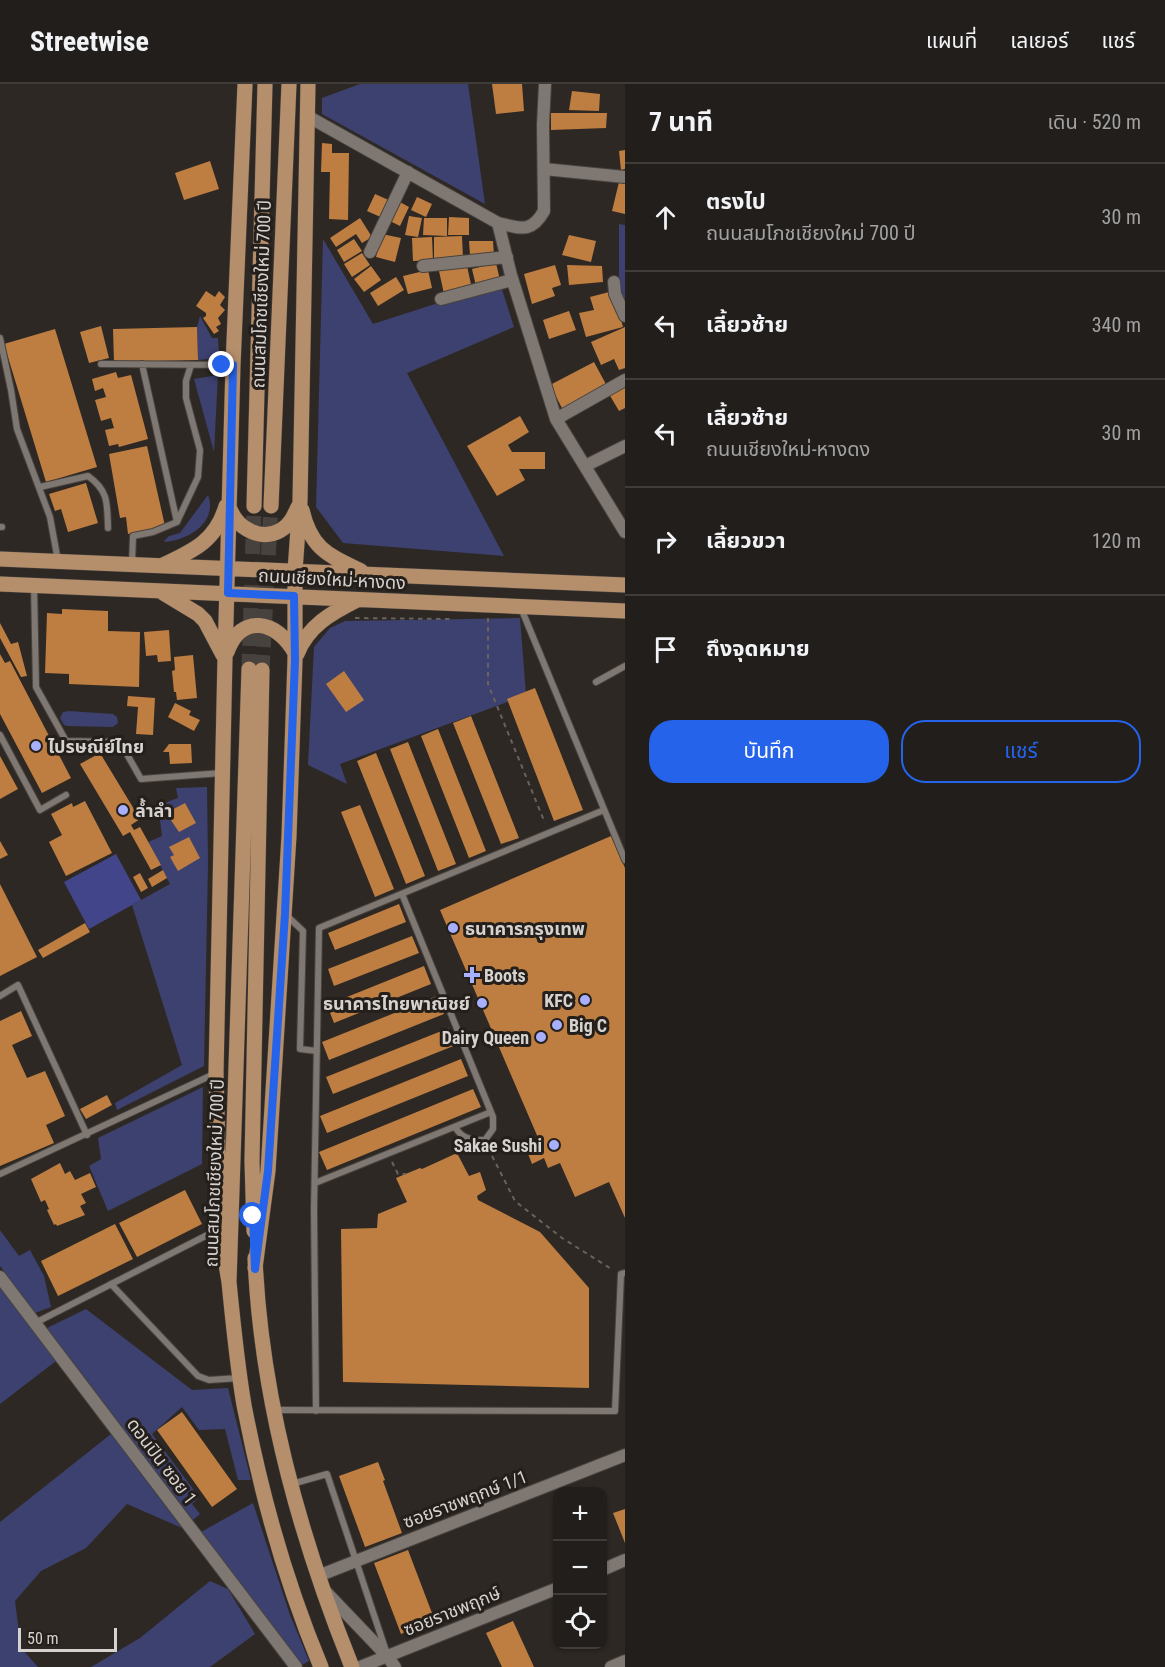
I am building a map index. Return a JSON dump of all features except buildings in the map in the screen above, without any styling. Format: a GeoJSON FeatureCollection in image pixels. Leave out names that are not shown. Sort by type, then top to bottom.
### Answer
{"type":"FeatureCollection","features":[{"type":"Feature","properties":{"kind":"main road"},"geometry":{"type":"LineString","coordinates":[[230,1282],[220,1229],[216,1073],[233,365],[245,84]]}},
{"type":"Feature","properties":{"kind":"main road","name":"ถนนสมโภชเชียงใหม่ 700 ปี"},"geometry":{"type":"LineString","coordinates":[[254,506],[265,84]]}},
{"type":"Feature","properties":{"kind":"main road","name":"ถนนสมโภชเชียงใหม่ 700 ปี"},"geometry":{"type":"LineString","coordinates":[[271,506],[289,84]]}},
{"type":"Feature","properties":{"kind":"main road"},"geometry":{"type":"LineString","coordinates":[[255,1269],[268,1171],[285,914],[295,657],[294,596],[300,501],[308,84]]}},
{"type":"Feature","properties":{"kind":"main road"},"geometry":{"type":"LineString","coordinates":[[230,500],[238,524],[256,533],[269,534],[281,530],[291,520],[300,501]]}},
{"type":"Feature","properties":{"kind":"main road"},"geometry":{"type":"LineString","coordinates":[[160,566],[185,554],[207,539],[223,516],[230,500]]}},
{"type":"Feature","properties":{"kind":"main road"},"geometry":{"type":"LineString","coordinates":[[300,501],[305,523],[317,546],[329,555],[368,574]]}},
{"type":"Feature","properties":{"kind":"main road","name":"ถนนเชียงใหม่-หางดง"},"geometry":{"type":"LineString","coordinates":[[0,559],[625,585]]}},
{"type":"Feature","properties":{"kind":"main road","name":"ถนนเชียงใหม่-หางดง"},"geometry":{"type":"LineString","coordinates":[[0,584],[625,611]]}},
{"type":"Feature","properties":{"kind":"main road"},"geometry":{"type":"LineString","coordinates":[[158,590],[198,614],[205,621],[225,658]]}},
{"type":"Feature","properties":{"kind":"main road"},"geometry":{"type":"LineString","coordinates":[[295,657],[304,640],[317,624],[325,617],[357,600]]}},
{"type":"Feature","properties":{"kind":"main road"},"geometry":{"type":"LineString","coordinates":[[225,658],[230,642],[244,629],[252,626],[277,630],[287,639],[295,657]]}},
{"type":"Feature","properties":{"kind":"main road","name":"ถนนสมโภชเชียงใหม่ 700 ปี"},"geometry":{"type":"LineString","coordinates":[[319,1666],[272,1527],[252,1444],[240,1378],[230,1282],[256,670],[252,1161],[255,1269],[260,1326],[274,1410],[291,1484],[319,1582],[352,1667]]}},
{"type":"Feature","properties":{"kind":"street"},"geometry":{"type":"LineString","coordinates":[[309,117],[498,223],[521,228],[531,227],[544,211],[545,84]]}},
{"type":"Feature","properties":{"kind":"street"},"geometry":{"type":"LineString","coordinates":[[544,169],[625,177]]}},
{"type":"Feature","properties":{"kind":"street"},"geometry":{"type":"LineString","coordinates":[[370,252],[408,172]]}},
{"type":"Feature","properties":{"kind":"street"},"geometry":{"type":"LineString","coordinates":[[498,223],[556,419],[625,532]]}},
{"type":"Feature","properties":{"kind":"street"},"geometry":{"type":"LineString","coordinates":[[423,266],[507,256]]}},
{"type":"Feature","properties":{"kind":"street"},"geometry":{"type":"LineString","coordinates":[[441,299],[513,280]]}},
{"type":"Feature","properties":{"kind":"street"},"geometry":{"type":"LineString","coordinates":[[614,282],[615,294],[625,316]]}},
{"type":"Feature","properties":{"kind":"street"},"geometry":{"type":"LineString","coordinates":[[556,419],[625,380]]}},
{"type":"Feature","properties":{"kind":"street"},"geometry":{"type":"LineString","coordinates":[[585,466],[625,446]]}},
{"type":"Feature","properties":{"kind":"street","name":"ดอนปิน ซอย 1"},"geometry":{"type":"LineString","coordinates":[[0,1277],[296,1667]]}},
{"type":"Feature","properties":{"kind":"street","name":"ซอยราชพฤกษ์ 1/1"},"geometry":{"type":"LineString","coordinates":[[319,1582],[357,1561],[625,1455]]}},
{"type":"Feature","properties":{"kind":"street"},"geometry":{"type":"LineString","coordinates":[[607,1568],[625,1560]]}},
{"type":"Feature","properties":{"kind":"street"},"geometry":{"type":"LineString","coordinates":[[319,1582],[395,1667]]}},
{"type":"Feature","properties":{"kind":"street","name":"ซอยราชพฤกษ์"},"geometry":{"type":"LineString","coordinates":[[360,1667],[553,1590]]}},
{"type":"Feature","properties":{"kind":"street"},"geometry":{"type":"LineString","coordinates":[[611,1667],[625,1661]]}},
{"type":"Feature","properties":{"kind":"lane"},"geometry":{"type":"LineString","coordinates":[[0,338],[17,429],[24,454],[40,487],[50,517],[58,561]]}},
{"type":"Feature","properties":{"kind":"lane"},"geometry":{"type":"LineString","coordinates":[[100,364],[233,365]]}},
{"type":"Feature","properties":{"kind":"lane"},"geometry":{"type":"LineString","coordinates":[[142,364],[177,522]]}},
{"type":"Feature","properties":{"kind":"lane"},"geometry":{"type":"LineString","coordinates":[[132,564],[133,536],[153,532],[177,522],[198,477],[200,450],[186,398],[186,381],[191,365]]}},
{"type":"Feature","properties":{"kind":"lane"},"geometry":{"type":"LineString","coordinates":[[40,487],[88,476],[104,490],[108,528]]}},
{"type":"Feature","properties":{"kind":"lane"},"geometry":{"type":"LineString","coordinates":[[34,585],[36,687],[66,741],[120,742],[141,779],[223,773]]}},
{"type":"Feature","properties":{"kind":"lane"},"geometry":{"type":"LineString","coordinates":[[521,607],[625,860]]}},
{"type":"Feature","properties":{"kind":"lane"},"geometry":{"type":"LineString","coordinates":[[596,682],[625,666]]}},
{"type":"Feature","properties":{"kind":"lane"},"geometry":{"type":"LineString","coordinates":[[0,735],[40,810],[66,795]]}},
{"type":"Feature","properties":{"kind":"lane"},"geometry":{"type":"LineString","coordinates":[[316,1411],[315,1183],[319,928],[604,810]]}},
{"type":"Feature","properties":{"kind":"lane"},"geometry":{"type":"LineString","coordinates":[[402,894],[493,1117],[493,1129],[484,1140],[470,1140],[458,1133],[455,1127]]}},
{"type":"Feature","properties":{"kind":"lane"},"geometry":{"type":"LineString","coordinates":[[285,914],[303,932],[300,1049],[317,1051]]}},
{"type":"Feature","properties":{"kind":"lane"},"geometry":{"type":"LineString","coordinates":[[0,996],[18,985],[87,1135]]}},
{"type":"Feature","properties":{"kind":"lane"},"geometry":{"type":"LineString","coordinates":[[0,1174],[216,1073]]}},
{"type":"Feature","properties":{"kind":"lane"},"geometry":{"type":"LineString","coordinates":[[315,1183],[491,1112]]}},
{"type":"Feature","properties":{"kind":"lane"},"geometry":{"type":"LineString","coordinates":[[35,1323],[220,1229]]}},
{"type":"Feature","properties":{"kind":"lane"},"geometry":{"type":"LineString","coordinates":[[274,1410],[615,1411],[623,1274]]}},
{"type":"Feature","properties":{"kind":"lane"},"geometry":{"type":"LineString","coordinates":[[111,1284],[198,1376],[209,1380],[240,1378]]}},
{"type":"Feature","properties":{"kind":"lane"},"geometry":{"type":"LineString","coordinates":[[291,1484],[327,1474],[387,1656]]}},
{"type":"Feature","properties":{"kind":"path"},"geometry":{"type":"LineString","coordinates":[[488,606],[488,684],[549,833]]}},
{"type":"Feature","properties":{"kind":"path"},"geometry":{"type":"LineString","coordinates":[[347,618],[453,619]]}},
{"type":"Feature","properties":{"kind":"path"},"geometry":{"type":"LineString","coordinates":[[484,1140],[515,1201],[562,1238],[623,1274]]}},
{"type":"Feature","properties":{"kind":"path"},"geometry":{"type":"LineString","coordinates":[[393,1164],[398,1174],[406,1174]]}},
{"type":"Feature","properties":{"kind":"shaded area"},"geometry":{"type":"Polygon","coordinates":[[[360,84],[468,84],[485,204],[322,114],[322,98],[360,84]]]}},
{"type":"Feature","properties":{"kind":"shaded area"},"geometry":{"type":"Polygon","coordinates":[[[619,224],[625,225],[625,306],[619,293],[619,224]]]}},
{"type":"Feature","properties":{"kind":"shaded area"},"geometry":{"type":"Polygon","coordinates":[[[323,239],[373,324],[500,283],[514,327],[407,373],[504,556],[343,543],[316,507],[323,239]]]}},
{"type":"Feature","properties":{"kind":"shaded area"},"geometry":{"type":"Polygon","coordinates":[[[200,316],[212,338],[218,338],[219,358],[198,360],[197,327],[200,316]]]}},
{"type":"Feature","properties":{"kind":"shaded area"},"geometry":{"type":"Polygon","coordinates":[[[218,375],[214,452],[194,379],[218,375]]]}},
{"type":"Feature","properties":{"kind":"shaded area"},"geometry":{"type":"Polygon","coordinates":[[[208,495],[209,513],[199,528],[183,538],[165,542],[169,536],[180,533],[208,495]]]}},
{"type":"Feature","properties":{"kind":"shaded area"},"geometry":{"type":"Polygon","coordinates":[[[520,618],[526,695],[340,764],[347,784],[308,765],[314,647],[330,628],[345,621],[520,618]]]}},
{"type":"Feature","properties":{"kind":"shaded area"},"geometry":{"type":"Polygon","coordinates":[[[63,712],[113,714],[117,717],[118,723],[113,727],[64,725],[60,718],[63,712]]]}},
{"type":"Feature","properties":{"kind":"shaded area"},"geometry":{"type":"Polygon","coordinates":[[[207,787],[208,864],[204,1066],[117,1110],[115,1103],[182,1065],[132,905],[170,884],[148,842],[162,836],[158,805],[178,798],[176,788],[207,787]]]}},
{"type":"Feature","properties":{"kind":"shaded area"},"geometry":{"type":"Polygon","coordinates":[[[116,854],[141,900],[89,929],[64,882],[116,854]]]}},
{"type":"Feature","properties":{"kind":"shaded area"},"geometry":{"type":"Polygon","coordinates":[[[203,1087],[202,1164],[108,1211],[89,1166],[101,1159],[98,1138],[203,1087]]]}},
{"type":"Feature","properties":{"kind":"shaded area"},"geometry":{"type":"Polygon","coordinates":[[[0,1230],[19,1256],[30,1250],[44,1276],[51,1307],[35,1313],[0,1266],[0,1230]]]}},
{"type":"Feature","properties":{"kind":"shaded area"},"geometry":{"type":"Polygon","coordinates":[[[0,1288],[56,1361],[0,1404],[0,1288]]]}},
{"type":"Feature","properties":{"kind":"shaded area"},"geometry":{"type":"Polygon","coordinates":[[[86,1309],[192,1390],[228,1388],[251,1480],[238,1480],[225,1429],[199,1430],[182,1407],[152,1434],[199,1497],[192,1504],[200,1514],[193,1520],[47,1328],[86,1309]]]}},
{"type":"Feature","properties":{"kind":"shaded area"},"geometry":{"type":"Polygon","coordinates":[[[111,1434],[182,1528],[127,1504],[86,1548],[41,1571],[15,1601],[21,1648],[38,1667],[0,1667],[0,1522],[111,1434]]]}},
{"type":"Feature","properties":{"kind":"shaded area"},"geometry":{"type":"Polygon","coordinates":[[[253,1503],[290,1615],[309,1661],[302,1665],[201,1532],[253,1503]]]}},
{"type":"Feature","properties":{"kind":"shaded area"},"geometry":{"type":"Polygon","coordinates":[[[210,1581],[228,1589],[255,1634],[210,1667],[91,1667],[140,1638],[210,1581]]]}},
{"type":"Feature","properties":{"kind":"tunnel"},"geometry":{"type":"LineString","coordinates":[[249,669],[254,506]]}},
{"type":"Feature","properties":{"kind":"tunnel"},"geometry":{"type":"LineString","coordinates":[[262,670],[271,506]]}},
{"type":"Feature","properties":{"kind":"place","name":"ไปรษณีย์ไทย"},"geometry":{"type":"Point","coordinates":[36,746]}},
{"type":"Feature","properties":{"kind":"place","name":"ล้ำลำ"},"geometry":{"type":"Point","coordinates":[123,810]}},
{"type":"Feature","properties":{"kind":"place","name":"ธนาคารกรุงเทพ"},"geometry":{"type":"Point","coordinates":[453,928]}},
{"type":"Feature","properties":{"kind":"place","name":"Boots"},"geometry":{"type":"Point","coordinates":[472,975]}},
{"type":"Feature","properties":{"kind":"place","name":"KFC"},"geometry":{"type":"Point","coordinates":[585,1000]}},
{"type":"Feature","properties":{"kind":"place","name":"ธนาคารไทยพาณิชย์"},"geometry":{"type":"Point","coordinates":[482,1003]}},
{"type":"Feature","properties":{"kind":"place","name":"Big C"},"geometry":{"type":"Point","coordinates":[557,1025]}},
{"type":"Feature","properties":{"kind":"place","name":"Dairy Queen"},"geometry":{"type":"Point","coordinates":[541,1037]}},
{"type":"Feature","properties":{"kind":"place","name":"Sakae Sushi"},"geometry":{"type":"Point","coordinates":[554,1145]}},
{"type":"Feature","properties":{"kind":"route"},"geometry":{"type":"LineString","coordinates":[[222,365],[233,365],[228,593],[294,596],[295,660],[285,914],[268,1171],[255,1269],[253,1216]]}}]}
